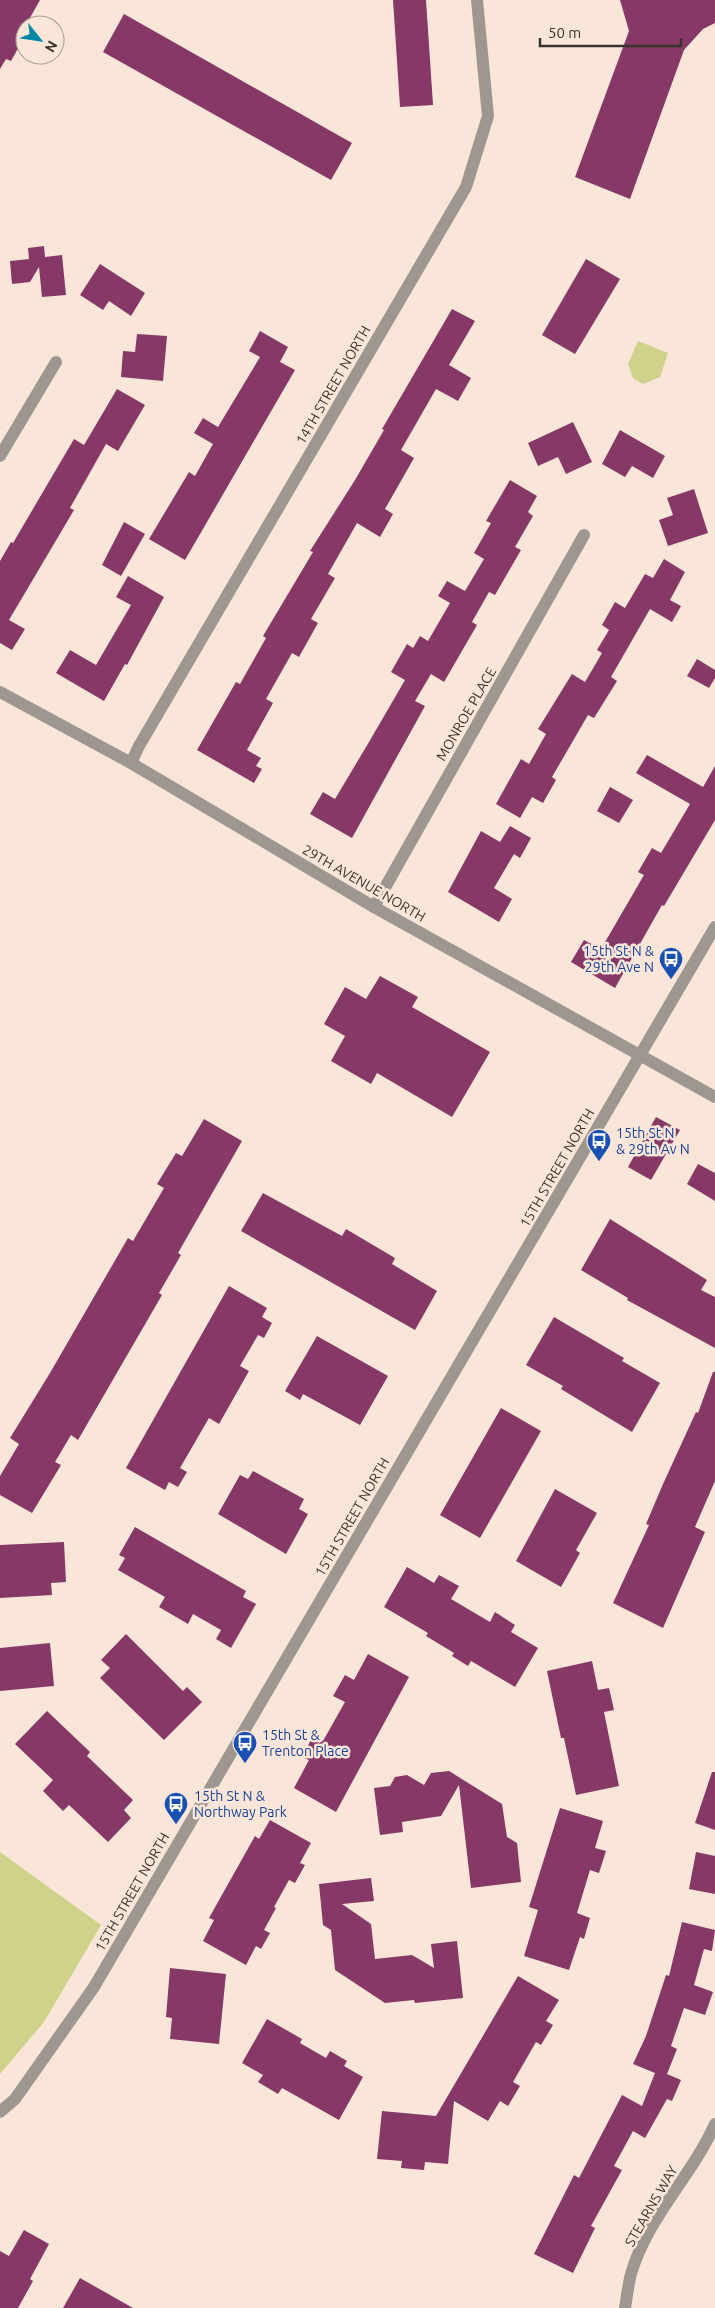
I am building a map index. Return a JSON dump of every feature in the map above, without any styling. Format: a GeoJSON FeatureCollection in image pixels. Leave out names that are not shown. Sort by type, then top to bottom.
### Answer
{"type":"FeatureCollection","features":[{"type":"Feature","properties":{"kind":"street","name":"14TH STREET NORTH"},"geometry":{"type":"LineString","coordinates":[[132,763],[144,737],[466,187],[488,116],[477,0]]}},
{"type":"Feature","properties":{"kind":"street"},"geometry":{"type":"LineString","coordinates":[[0,456],[56,362]]}},
{"type":"Feature","properties":{"kind":"street","name":"MONROE PLACE"},"geometry":{"type":"LineString","coordinates":[[374,908],[584,536]]}},
{"type":"Feature","properties":{"kind":"street","name":"29TH AVENUE NORTH"},"geometry":{"type":"LineString","coordinates":[[0,692],[132,763],[374,908],[715,1098]]}},
{"type":"Feature","properties":{"kind":"street","name":"15TH STREET NORTH"},"geometry":{"type":"LineString","coordinates":[[0,2112],[15,2099],[94,1987],[715,927]]}},
{"type":"Feature","properties":{"kind":"street","name":"STEARNS WAY"},"geometry":{"type":"LineString","coordinates":[[625,2308],[631,2274],[644,2243],[663,2209],[705,2146],[715,2124]]}},
{"type":"Feature","properties":{"kind":"green space"},"geometry":{"type":"Polygon","coordinates":[[[638,341],[668,353],[660,377],[643,384],[633,378],[628,364],[638,341]]]}},
{"type":"Feature","properties":{"kind":"green space"},"geometry":{"type":"Polygon","coordinates":[[[0,1852],[101,1925],[44,2022],[0,2074],[0,1852]]]}},
{"type":"Feature","properties":{"kind":"building"},"geometry":{"type":"Polygon","coordinates":[[[0,0],[40,0],[32,15],[15,15],[15,54],[11,61],[6,59],[0,69],[0,0]]]}},
{"type":"Feature","properties":{"kind":"building"},"geometry":{"type":"Polygon","coordinates":[[[393,0],[426,0],[433,105],[400,107],[393,0]]]}},
{"type":"Feature","properties":{"kind":"building"},"geometry":{"type":"Polygon","coordinates":[[[620,0],[715,0],[715,23],[703,29],[684,50],[630,199],[575,177],[629,31],[620,0]]]}},
{"type":"Feature","properties":{"kind":"building"},"geometry":{"type":"Polygon","coordinates":[[[124,14],[352,143],[331,180],[103,52],[124,14]]]}},
{"type":"Feature","properties":{"kind":"building"},"geometry":{"type":"Polygon","coordinates":[[[44,246],[45,257],[62,255],[66,295],[42,297],[39,267],[30,282],[12,284],[10,261],[29,259],[28,248],[44,246]]]}},
{"type":"Feature","properties":{"kind":"building"},"geometry":{"type":"Polygon","coordinates":[[[586,259],[620,279],[575,354],[542,335],[586,259]]]}},
{"type":"Feature","properties":{"kind":"building"},"geometry":{"type":"Polygon","coordinates":[[[100,264],[145,293],[131,316],[109,301],[103,310],[80,295],[100,264]]]}},
{"type":"Feature","properties":{"kind":"building"},"geometry":{"type":"Polygon","coordinates":[[[452,309],[475,321],[449,365],[471,378],[458,401],[436,389],[401,450],[414,458],[385,509],[393,514],[380,537],[357,523],[328,574],[335,578],[311,619],[318,623],[299,657],[292,653],[266,699],[273,703],[247,750],[261,758],[256,766],[262,769],[254,783],[197,750],[236,682],[240,684],[266,638],[263,636],[313,552],[310,551],[355,480],[384,430],[382,429],[452,309]]]}},
{"type":"Feature","properties":{"kind":"building"},"geometry":{"type":"Polygon","coordinates":[[[260,331],[288,347],[280,362],[295,370],[185,560],[149,539],[189,472],[195,476],[213,444],[194,433],[203,418],[218,427],[260,357],[249,351],[260,331]]]}},
{"type":"Feature","properties":{"kind":"building"},"geometry":{"type":"Polygon","coordinates":[[[137,334],[167,336],[163,381],[121,377],[123,351],[135,352],[137,334]]]}},
{"type":"Feature","properties":{"kind":"building"},"geometry":{"type":"Polygon","coordinates":[[[117,389],[145,405],[118,451],[106,444],[70,508],[74,510],[9,620],[25,629],[12,650],[0,643],[0,561],[11,542],[13,543],[74,439],[84,445],[117,389]]]}},
{"type":"Feature","properties":{"kind":"building"},"geometry":{"type":"Polygon","coordinates":[[[573,422],[592,462],[566,474],[558,457],[538,466],[528,443],[573,422]]]}},
{"type":"Feature","properties":{"kind":"building"},"geometry":{"type":"Polygon","coordinates":[[[620,430],[665,456],[653,478],[632,466],[625,477],[602,464],[620,430]]]}},
{"type":"Feature","properties":{"kind":"building"},"geometry":{"type":"Polygon","coordinates":[[[510,480],[537,496],[528,512],[533,516],[515,547],[521,550],[495,595],[489,592],[472,622],[477,625],[444,682],[431,674],[415,701],[425,706],[352,838],[310,814],[323,792],[335,799],[369,742],[405,680],[391,672],[407,644],[413,648],[420,636],[428,641],[450,603],[438,596],[447,581],[465,591],[484,559],[474,553],[491,523],[486,521],[510,480]]]}},
{"type":"Feature","properties":{"kind":"building"},"geometry":{"type":"Polygon","coordinates":[[[694,489],[708,533],[668,546],[659,520],[673,515],[667,498],[694,489]]]}},
{"type":"Feature","properties":{"kind":"building"},"geometry":{"type":"Polygon","coordinates":[[[124,522],[145,534],[121,576],[102,565],[124,522]]]}},
{"type":"Feature","properties":{"kind":"building"},"geometry":{"type":"Polygon","coordinates":[[[664,559],[685,572],[670,600],[681,606],[672,622],[650,609],[611,677],[617,681],[594,718],[588,715],[552,777],[556,780],[543,803],[532,797],[520,818],[496,804],[521,759],[529,764],[546,734],[538,729],[572,674],[585,682],[602,653],[597,650],[609,630],[602,625],[615,602],[625,608],[645,574],[653,578],[664,559]]]}},
{"type":"Feature","properties":{"kind":"building"},"geometry":{"type":"Polygon","coordinates":[[[128,576],[164,597],[127,665],[125,664],[104,701],[56,673],[70,650],[96,665],[131,605],[116,597],[128,576]]]}},
{"type":"Feature","properties":{"kind":"building"},"geometry":{"type":"Polygon","coordinates":[[[697,659],[715,670],[715,678],[709,688],[687,676],[697,659]]]}},
{"type":"Feature","properties":{"kind":"building"},"geometry":{"type":"Polygon","coordinates":[[[647,755],[703,787],[715,766],[715,820],[664,906],[662,905],[615,988],[571,962],[584,940],[601,949],[644,875],[638,872],[652,848],[661,853],[690,804],[636,773],[647,755]]]}},
{"type":"Feature","properties":{"kind":"building"},"geometry":{"type":"Polygon","coordinates":[[[610,787],[633,800],[619,823],[597,811],[610,787]]]}},
{"type":"Feature","properties":{"kind":"building"},"geometry":{"type":"Polygon","coordinates":[[[510,826],[531,838],[520,858],[514,854],[494,888],[512,899],[499,922],[448,892],[481,831],[500,842],[510,826]]]}},
{"type":"Feature","properties":{"kind":"building"},"geometry":{"type":"Polygon","coordinates":[[[380,976],[418,997],[412,1007],[490,1052],[452,1117],[377,1073],[371,1084],[331,1061],[345,1036],[324,1024],[345,987],[366,999],[380,976]]]}},
{"type":"Feature","properties":{"kind":"building"},"geometry":{"type":"Polygon","coordinates":[[[656,1117],[680,1130],[651,1180],[628,1167],[656,1117]]]}},
{"type":"Feature","properties":{"kind":"building"},"geometry":{"type":"Polygon","coordinates":[[[204,1119],[242,1141],[178,1253],[181,1255],[159,1293],[162,1295],[78,1440],[71,1435],[55,1462],[61,1465],[32,1513],[0,1495],[0,1476],[19,1444],[10,1438],[128,1238],[133,1241],[164,1188],[157,1184],[176,1153],[182,1156],[204,1119]]]}},
{"type":"Feature","properties":{"kind":"building"},"geometry":{"type":"Polygon","coordinates":[[[698,1164],[715,1173],[715,1201],[687,1184],[698,1164]]]}},
{"type":"Feature","properties":{"kind":"building"},"geometry":{"type":"Polygon","coordinates":[[[263,1193],[342,1236],[346,1229],[395,1258],[392,1264],[437,1291],[415,1330],[241,1231],[263,1193]]]}},
{"type":"Feature","properties":{"kind":"building"},"geometry":{"type":"Polygon","coordinates":[[[610,1219],[707,1280],[701,1290],[715,1297],[715,1348],[627,1300],[628,1298],[581,1270],[610,1219]]]}},
{"type":"Feature","properties":{"kind":"building"},"geometry":{"type":"Polygon","coordinates":[[[229,1286],[267,1308],[262,1317],[272,1323],[264,1338],[258,1335],[240,1366],[249,1371],[219,1424],[209,1418],[180,1468],[187,1472],[178,1487],[169,1482],[165,1490],[126,1468],[229,1286]]]}},
{"type":"Feature","properties":{"kind":"building"},"geometry":{"type":"Polygon","coordinates":[[[554,1317],[624,1358],[622,1361],[660,1383],[632,1432],[561,1389],[563,1386],[526,1365],[554,1317]]]}},
{"type":"Feature","properties":{"kind":"building"},"geometry":{"type":"Polygon","coordinates":[[[317,1336],[388,1376],[360,1425],[303,1394],[300,1400],[285,1391],[317,1336]]]}},
{"type":"Feature","properties":{"kind":"building"},"geometry":{"type":"Polygon","coordinates":[[[713,1372],[715,1372],[715,1481],[695,1527],[705,1532],[663,1628],[613,1603],[649,1525],[646,1524],[663,1484],[696,1412],[698,1413],[713,1372]]]}},
{"type":"Feature","properties":{"kind":"building"},"geometry":{"type":"Polygon","coordinates":[[[501,1408],[541,1431],[480,1538],[440,1515],[501,1408]]]}},
{"type":"Feature","properties":{"kind":"building"},"geometry":{"type":"Polygon","coordinates":[[[253,1471],[304,1499],[299,1509],[308,1514],[286,1554],[218,1514],[240,1475],[248,1479],[253,1471]]]}},
{"type":"Feature","properties":{"kind":"building"},"geometry":{"type":"Polygon","coordinates":[[[555,1489],[597,1513],[576,1550],[580,1553],[561,1587],[516,1561],[555,1489]]]}},
{"type":"Feature","properties":{"kind":"building"},"geometry":{"type":"Polygon","coordinates":[[[135,1527],[246,1591],[243,1597],[256,1604],[231,1648],[216,1639],[221,1630],[193,1614],[188,1624],[159,1607],[165,1597],[118,1570],[125,1558],[119,1555],[135,1527]]]}},
{"type":"Feature","properties":{"kind":"building"},"geometry":{"type":"Polygon","coordinates":[[[64,1542],[66,1582],[51,1583],[52,1595],[0,1598],[0,1545],[64,1542]]]}},
{"type":"Feature","properties":{"kind":"building"},"geometry":{"type":"Polygon","coordinates":[[[407,1567],[434,1583],[439,1575],[459,1586],[451,1599],[490,1622],[495,1612],[515,1625],[511,1632],[538,1648],[515,1687],[471,1661],[468,1666],[452,1656],[454,1653],[426,1636],[428,1633],[384,1607],[407,1567]]]}},
{"type":"Feature","properties":{"kind":"building"},"geometry":{"type":"Polygon","coordinates":[[[126,1634],[183,1691],[187,1687],[202,1702],[164,1740],[100,1678],[110,1668],[101,1660],[126,1634]]]}},
{"type":"Feature","properties":{"kind":"building"},"geometry":{"type":"Polygon","coordinates":[[[50,1643],[54,1686],[0,1691],[0,1648],[50,1643]]]}},
{"type":"Feature","properties":{"kind":"building"},"geometry":{"type":"Polygon","coordinates":[[[368,1654],[409,1677],[336,1812],[294,1788],[309,1760],[302,1757],[313,1736],[323,1741],[345,1702],[333,1696],[345,1675],[354,1680],[368,1654]]]}},
{"type":"Feature","properties":{"kind":"building"},"geometry":{"type":"Polygon","coordinates":[[[592,1661],[598,1690],[609,1688],[614,1710],[604,1712],[619,1786],[576,1795],[564,1738],[561,1738],[547,1671],[592,1661]]]}},
{"type":"Feature","properties":{"kind":"building"},"geometry":{"type":"Polygon","coordinates":[[[47,1711],[90,1752],[87,1756],[133,1800],[124,1810],[131,1818],[108,1842],[69,1805],[63,1811],[43,1791],[53,1780],[15,1744],[47,1711]]]}},
{"type":"Feature","properties":{"kind":"building"},"geometry":{"type":"Polygon","coordinates":[[[449,1771],[502,1804],[507,1837],[517,1843],[521,1882],[471,1888],[459,1785],[441,1816],[402,1822],[403,1832],[380,1835],[374,1788],[390,1786],[395,1777],[407,1775],[424,1785],[431,1773],[449,1771]]]}},
{"type":"Feature","properties":{"kind":"building"},"geometry":{"type":"Polygon","coordinates":[[[712,1772],[715,1772],[715,1830],[695,1823],[712,1772]]]}},
{"type":"Feature","properties":{"kind":"building"},"geometry":{"type":"Polygon","coordinates":[[[560,1808],[603,1821],[595,1848],[606,1851],[599,1873],[590,1870],[577,1913],[590,1918],[584,1939],[580,1937],[569,1970],[524,1956],[538,1910],[529,1907],[560,1808]]]}},
{"type":"Feature","properties":{"kind":"building"},"geometry":{"type":"Polygon","coordinates":[[[270,1820],[311,1843],[300,1863],[305,1865],[295,1883],[289,1880],[274,1907],[276,1908],[264,1930],[270,1933],[261,1949],[256,1946],[246,1965],[203,1941],[214,1920],[209,1918],[255,1836],[259,1839],[270,1820]]]}},
{"type":"Feature","properties":{"kind":"building"},"geometry":{"type":"Polygon","coordinates":[[[696,1852],[715,1856],[715,1894],[689,1889],[696,1852]]]}},
{"type":"Feature","properties":{"kind":"building"},"geometry":{"type":"Polygon","coordinates":[[[371,1878],[374,1901],[342,1904],[371,1924],[375,1959],[412,1955],[434,1968],[431,1944],[457,1941],[463,1998],[415,2003],[414,2000],[385,2003],[335,1970],[331,1930],[323,1925],[319,1884],[371,1878]]]}},
{"type":"Feature","properties":{"kind":"building"},"geometry":{"type":"Polygon","coordinates":[[[682,1922],[715,1930],[712,1951],[704,1949],[694,1985],[713,1992],[705,2015],[684,2008],[671,2046],[677,2049],[667,2074],[681,2080],[672,2101],[667,2099],[645,2138],[633,2131],[614,2166],[622,2170],[591,2226],[595,2228],[573,2273],[534,2254],[574,2175],[579,2178],[622,2095],[642,2106],[655,2073],[633,2064],[646,2036],[666,1975],[669,1976],[682,1922]]]}},
{"type":"Feature","properties":{"kind":"building"},"geometry":{"type":"Polygon","coordinates":[[[170,1968],[226,1974],[219,2044],[170,2039],[172,2018],[166,2017],[170,1968]]]}},
{"type":"Feature","properties":{"kind":"building"},"geometry":{"type":"Polygon","coordinates":[[[518,1976],[559,2000],[546,2021],[553,2025],[541,2045],[536,2042],[513,2082],[520,2086],[508,2106],[500,2101],[488,2121],[454,2101],[448,2164],[425,2162],[424,2170],[401,2168],[402,2161],[377,2159],[382,2111],[436,2116],[518,1976]]]}},
{"type":"Feature","properties":{"kind":"building"},"geometry":{"type":"Polygon","coordinates":[[[267,2019],[302,2039],[300,2043],[326,2058],[330,2051],[347,2061],[344,2066],[363,2077],[339,2120],[282,2088],[278,2094],[258,2082],[263,2075],[242,2063],[267,2019]]]}},
{"type":"Feature","properties":{"kind":"building"},"geometry":{"type":"Polygon","coordinates":[[[24,2230],[49,2244],[30,2279],[33,2281],[18,2308],[0,2308],[0,2251],[9,2256],[24,2230]]]}},
{"type":"Feature","properties":{"kind":"building"},"geometry":{"type":"Polygon","coordinates":[[[80,2278],[133,2308],[63,2308],[80,2278]]]}},
{"type":"Feature","properties":{"kind":"place","name":"15th St N & 29th Ave N"},"geometry":{"type":"Point","coordinates":[671,980]}},
{"type":"Feature","properties":{"kind":"place","name":"15th St N & 29th Av N"},"geometry":{"type":"Point","coordinates":[599,1162]}},
{"type":"Feature","properties":{"kind":"place","name":"15th St & Trenton Place"},"geometry":{"type":"Point","coordinates":[245,1764]}},
{"type":"Feature","properties":{"kind":"place","name":"15th St N & Northway Park"},"geometry":{"type":"Point","coordinates":[176,1825]}}]}
